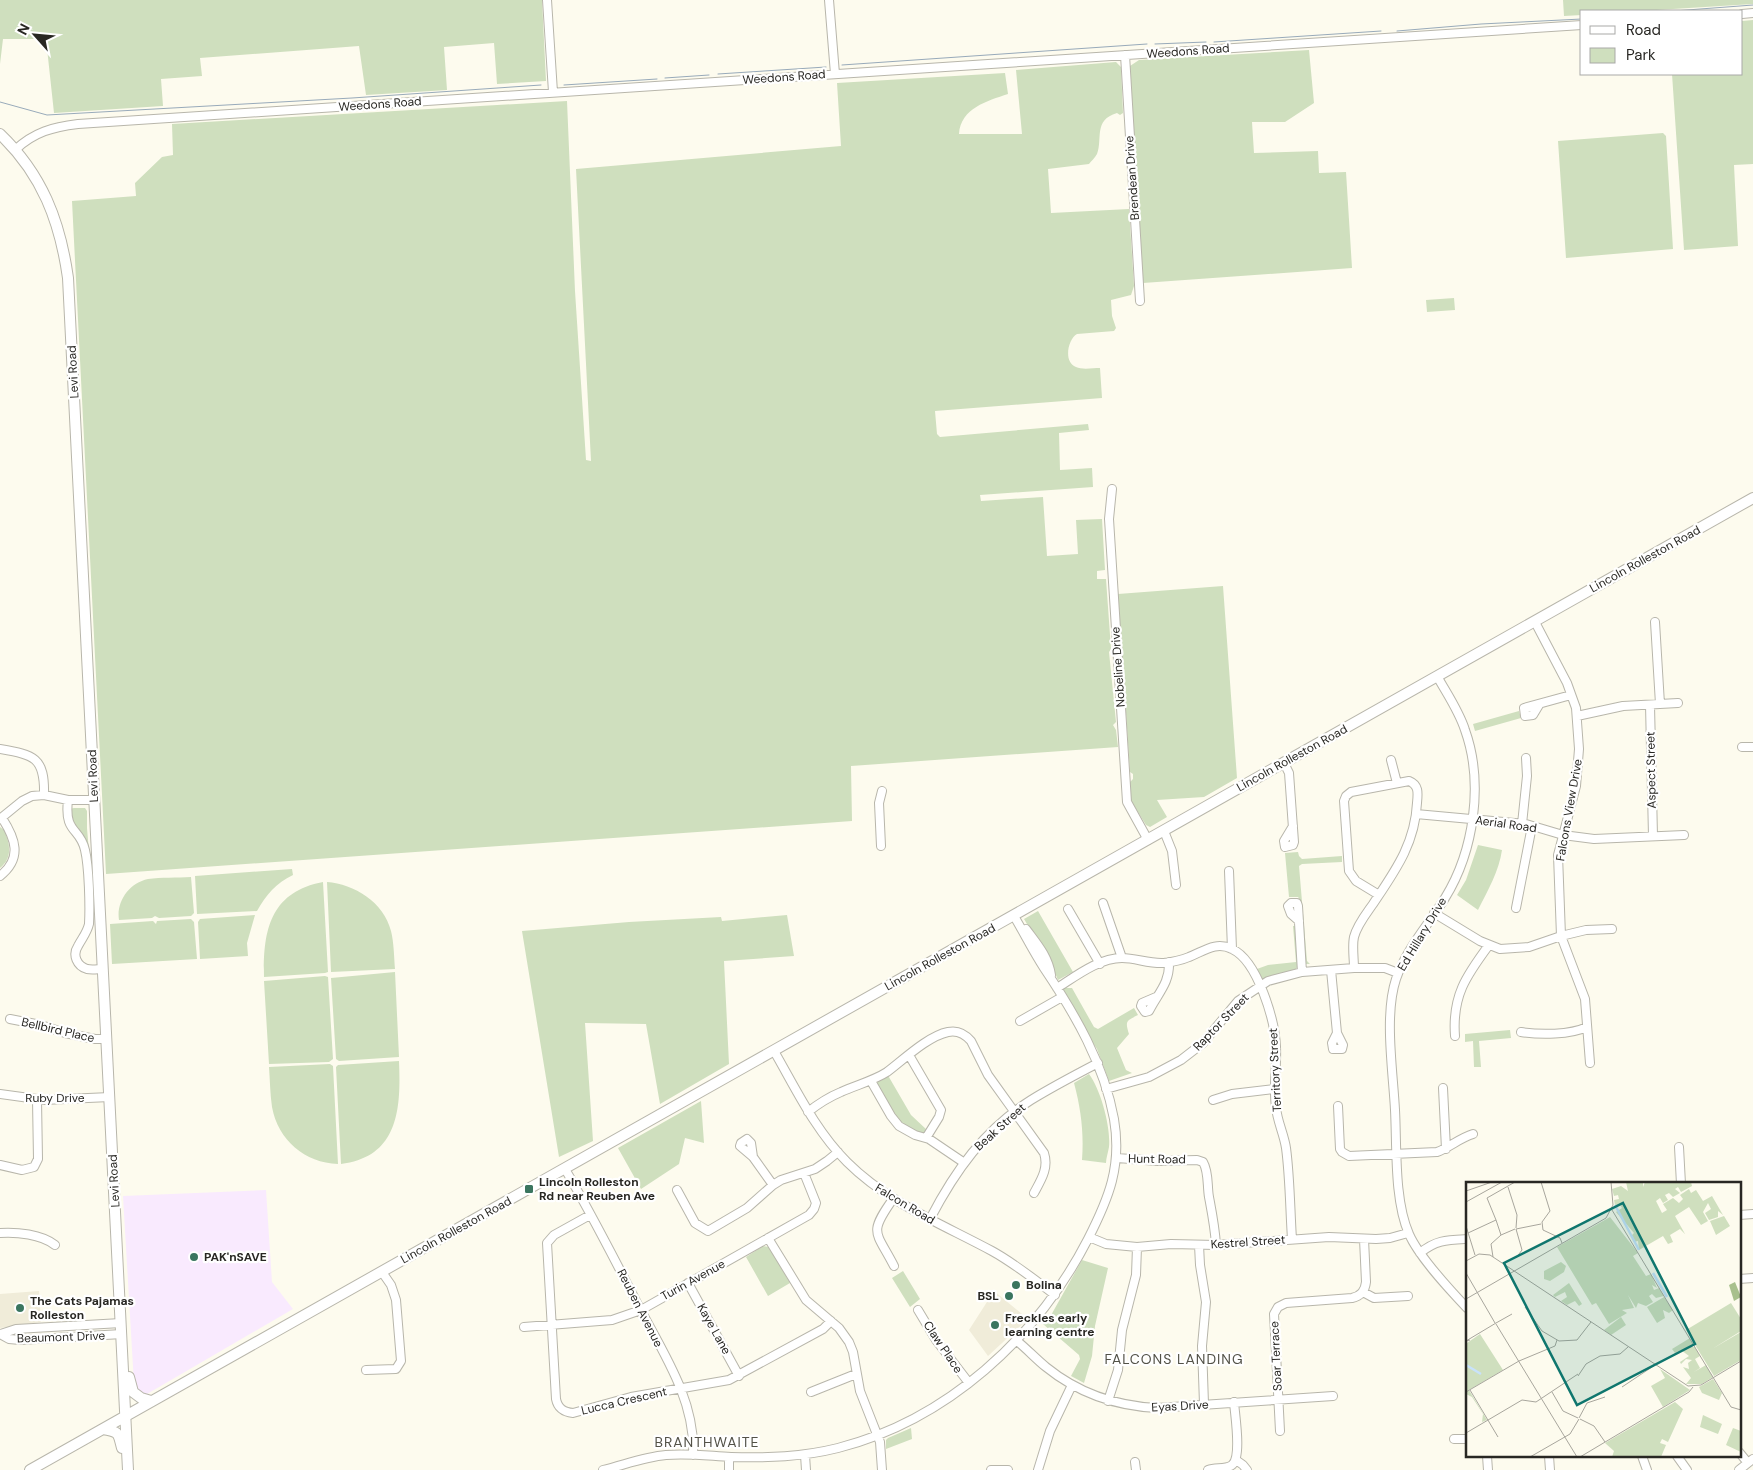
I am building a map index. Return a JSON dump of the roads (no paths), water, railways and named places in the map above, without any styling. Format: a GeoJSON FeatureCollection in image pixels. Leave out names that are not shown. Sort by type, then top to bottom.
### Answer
{"type":"FeatureCollection","features":[{"type":"Feature","properties":{"kind":"main road"},"geometry":{"type":"LineString","coordinates":[[0,134],[15,150]]}},
{"type":"Feature","properties":{"kind":"main road","name":"Levi Road"},"geometry":{"type":"LineString","coordinates":[[15,150],[34,175],[54,216],[63,245],[68,278],[128,1470]]}},
{"type":"Feature","properties":{"kind":"main road","name":"Lincoln Rolleston Road"},"geometry":{"type":"LineString","coordinates":[[30,1470],[1753,498]]}},
{"type":"Feature","properties":{"kind":"main road"},"geometry":{"type":"LineString","coordinates":[[124,1371],[130,1378],[133,1392],[151,1401]]}},
{"type":"Feature","properties":{"kind":"main road"},"geometry":{"type":"LineString","coordinates":[[103,1429],[114,1431],[119,1435],[121,1446],[127,1455]]}},
{"type":"Feature","properties":{"kind":"street"},"geometry":{"type":"LineString","coordinates":[[547,0],[553,92]]}},
{"type":"Feature","properties":{"kind":"street"},"geometry":{"type":"LineString","coordinates":[[829,0],[835,74]]}},
{"type":"Feature","properties":{"kind":"street","name":"Weedons Road"},"geometry":{"type":"LineString","coordinates":[[15,150],[41,131],[62,126],[1580,25]]}},
{"type":"Feature","properties":{"kind":"street","name":"Brendean Drive"},"geometry":{"type":"LineString","coordinates":[[1125,55],[1140,301]]}},
{"type":"Feature","properties":{"kind":"street","name":"Nobeline Drive"},"geometry":{"type":"LineString","coordinates":[[1112,489],[1109,519],[1127,802],[1148,840]]}},
{"type":"Feature","properties":{"kind":"street","name":"Falcons View Drive"},"geometry":{"type":"LineString","coordinates":[[1534,622],[1567,682],[1576,708],[1579,749],[1576,786],[1558,855],[1561,936],[1585,999],[1590,1063]]}},
{"type":"Feature","properties":{"kind":"street"},"geometry":{"type":"LineString","coordinates":[[1655,622],[1660,704]]}},
{"type":"Feature","properties":{"kind":"street","name":"Ed Hillary Drive"},"geometry":{"type":"LineString","coordinates":[[1437,676],[1456,708],[1466,731],[1473,765],[1472,820],[1462,864],[1445,898],[1410,951],[1398,973],[1393,991],[1390,1018],[1401,1208],[1408,1233],[1420,1253],[1465,1306]]}},
{"type":"Feature","properties":{"kind":"street"},"geometry":{"type":"LineString","coordinates":[[1539,705],[1571,695]]}},
{"type":"Feature","properties":{"kind":"street"},"geometry":{"type":"LineString","coordinates":[[1577,716],[1623,706],[1678,703]]}},
{"type":"Feature","properties":{"kind":"street","name":"Aspect Street"},"geometry":{"type":"LineString","coordinates":[[1650,705],[1653,836]]}},
{"type":"Feature","properties":{"kind":"street"},"geometry":{"type":"LineString","coordinates":[[1742,747],[1753,747]]}},
{"type":"Feature","properties":{"kind":"street"},"geometry":{"type":"LineString","coordinates":[[0,749],[21,753],[37,761],[43,771],[44,795]]}},
{"type":"Feature","properties":{"kind":"street"},"geometry":{"type":"LineString","coordinates":[[1522,824],[1527,776],[1526,758]]}},
{"type":"Feature","properties":{"kind":"street"},"geometry":{"type":"LineString","coordinates":[[1391,760],[1397,783]]}},
{"type":"Feature","properties":{"kind":"street"},"geometry":{"type":"LineString","coordinates":[[1284,763],[1289,773],[1293,826]]}},
{"type":"Feature","properties":{"kind":"street"},"geometry":{"type":"LineString","coordinates":[[1354,968],[1353,938],[1359,924],[1378,895],[1404,855],[1412,836],[1418,790],[1414,783],[1409,781],[1351,792],[1344,801],[1349,871],[1356,880],[1378,895]]}},
{"type":"Feature","properties":{"kind":"street"},"geometry":{"type":"LineString","coordinates":[[881,846],[879,804],[882,791]]}},
{"type":"Feature","properties":{"kind":"street"},"geometry":{"type":"LineString","coordinates":[[0,876],[9,868],[15,852],[13,837],[1,818],[27,798],[44,795],[68,800],[93,800]]}},
{"type":"Feature","properties":{"kind":"street"},"geometry":{"type":"LineString","coordinates":[[68,800],[67,821],[83,843],[86,860],[89,924],[86,934],[77,947],[76,958],[78,964],[84,968],[103,969]]}},
{"type":"Feature","properties":{"kind":"street","name":"Aerial Road"},"geometry":{"type":"LineString","coordinates":[[1416,814],[1522,824],[1563,835],[1594,839],[1684,834]]}},
{"type":"Feature","properties":{"kind":"street"},"geometry":{"type":"LineString","coordinates":[[1516,908],[1532,826]]}},
{"type":"Feature","properties":{"kind":"street"},"geometry":{"type":"LineString","coordinates":[[1164,831],[1172,851],[1176,885]]}},
{"type":"Feature","properties":{"kind":"street"},"geometry":{"type":"LineString","coordinates":[[1057,988],[1114,958],[1157,963],[1188,958],[1210,947],[1221,946],[1232,949],[1229,871]]}},
{"type":"Feature","properties":{"kind":"street"},"geometry":{"type":"LineString","coordinates":[[1104,903],[1122,958]]}},
{"type":"Feature","properties":{"kind":"street"},"geometry":{"type":"LineString","coordinates":[[1068,909],[1100,964]]}},
{"type":"Feature","properties":{"kind":"street"},"geometry":{"type":"LineString","coordinates":[[1434,913],[1480,941],[1500,949],[1529,947],[1586,930],[1612,929]]}},
{"type":"Feature","properties":{"kind":"street"},"geometry":{"type":"LineString","coordinates":[[603,1470],[624,1467],[655,1456],[784,1457],[805,1455],[850,1444],[877,1434],[914,1418],[969,1383],[1017,1341],[1055,1294],[1089,1238],[1109,1192],[1115,1172],[1116,1158],[1114,1119],[1098,1063],[1092,1049],[1051,977],[1050,967],[1043,951],[1016,915]]}},
{"type":"Feature","properties":{"kind":"street"},"geometry":{"type":"LineString","coordinates":[[1299,921],[1302,972]]}},
{"type":"Feature","properties":{"kind":"street"},"geometry":{"type":"LineString","coordinates":[[1456,1036],[1454,1021],[1456,1001],[1468,974],[1489,945]]}},
{"type":"Feature","properties":{"kind":"street","name":"Territory Street"},"geometry":{"type":"LineString","coordinates":[[1232,949],[1247,962],[1259,985],[1275,1032],[1274,1089],[1277,1118],[1286,1148],[1292,1239]]}},
{"type":"Feature","properties":{"kind":"street"},"geometry":{"type":"LineString","coordinates":[[1156,997],[1167,981],[1169,962]]}},
{"type":"Feature","properties":{"kind":"street","name":"Raptor Street"},"geometry":{"type":"LineString","coordinates":[[1106,1089],[1149,1077],[1181,1060],[1206,1039],[1238,1001],[1259,985],[1274,979],[1302,972],[1354,968],[1385,968],[1398,973]]}},
{"type":"Feature","properties":{"kind":"street"},"geometry":{"type":"LineString","coordinates":[[1331,970],[1337,1033]]}},
{"type":"Feature","properties":{"kind":"street"},"geometry":{"type":"LineString","coordinates":[[1020,1021],[1062,997]]}},
{"type":"Feature","properties":{"kind":"street","name":"Bellbird Place"},"geometry":{"type":"LineString","coordinates":[[10,1019],[41,1024],[65,1033],[95,1039],[107,1039]]}},
{"type":"Feature","properties":{"kind":"street"},"geometry":{"type":"LineString","coordinates":[[1521,1032],[1530,1034],[1576,1032],[1587,1027]]}},
{"type":"Feature","properties":{"kind":"street"},"geometry":{"type":"LineString","coordinates":[[808,1112],[839,1093],[871,1081],[908,1055],[943,1034],[952,1032],[964,1034],[971,1041],[988,1075],[1040,1147],[1046,1159],[1044,1173],[1034,1193]]}},
{"type":"Feature","properties":{"kind":"street","name":"Falcon Road"},"geometry":{"type":"LineString","coordinates":[[774,1051],[808,1112],[838,1152],[860,1174],[893,1199],[999,1256],[1055,1294]]}},
{"type":"Feature","properties":{"kind":"street"},"geometry":{"type":"LineString","coordinates":[[908,1055],[941,1110],[939,1117],[926,1138]]}},
{"type":"Feature","properties":{"kind":"street","name":"Beak Street"},"geometry":{"type":"LineString","coordinates":[[930,1219],[963,1162],[982,1141],[1014,1112],[1045,1092],[1098,1063]]}},
{"type":"Feature","properties":{"kind":"street"},"geometry":{"type":"LineString","coordinates":[[871,1081],[891,1116],[900,1126],[915,1135],[926,1138],[963,1162]]}},
{"type":"Feature","properties":{"kind":"street"},"geometry":{"type":"LineString","coordinates":[[1443,1088],[1446,1149]]}},
{"type":"Feature","properties":{"kind":"street"},"geometry":{"type":"LineString","coordinates":[[1213,1100],[1232,1094],[1274,1089]]}},
{"type":"Feature","properties":{"kind":"street","name":"Ruby Drive"},"geometry":{"type":"LineString","coordinates":[[0,1094],[37,1100],[110,1097]]}},
{"type":"Feature","properties":{"kind":"street"},"geometry":{"type":"LineString","coordinates":[[0,1165],[22,1170],[34,1167],[38,1160],[37,1100]]}},
{"type":"Feature","properties":{"kind":"street"},"geometry":{"type":"LineString","coordinates":[[1338,1106],[1340,1149],[1345,1155],[1429,1153],[1446,1149],[1459,1140],[1473,1134]]}},
{"type":"Feature","properties":{"kind":"street"},"geometry":{"type":"LineString","coordinates":[[1679,1147],[1681,1182]]}},
{"type":"Feature","properties":{"kind":"street"},"geometry":{"type":"LineString","coordinates":[[677,1190],[695,1223],[708,1231],[747,1208],[773,1185],[789,1176],[804,1173],[821,1166],[838,1152]]}},
{"type":"Feature","properties":{"kind":"street"},"geometry":{"type":"LineString","coordinates":[[753,1157],[773,1185]]}},
{"type":"Feature","properties":{"kind":"street","name":"Hunt Road"},"geometry":{"type":"LineString","coordinates":[[1116,1158],[1158,1161],[1197,1160],[1203,1162],[1215,1224],[1216,1245]]}},
{"type":"Feature","properties":{"kind":"street","name":"Reuben Avenue"},"geometry":{"type":"LineString","coordinates":[[565,1169],[615,1259],[681,1388],[692,1426],[693,1455]]}},
{"type":"Feature","properties":{"kind":"street","name":"Turin Avenue"},"geometry":{"type":"LineString","coordinates":[[524,1327],[612,1320],[640,1310],[809,1215],[814,1209],[815,1200],[804,1173]]}},
{"type":"Feature","properties":{"kind":"street"},"geometry":{"type":"LineString","coordinates":[[893,1199],[879,1219],[877,1231],[880,1241],[894,1266]]}},
{"type":"Feature","properties":{"kind":"street"},"geometry":{"type":"LineString","coordinates":[[1740,1215],[1753,1214]]}},
{"type":"Feature","properties":{"kind":"street","name":"Lucca Crescent"},"geometry":{"type":"LineString","coordinates":[[590,1215],[554,1235],[547,1243],[556,1399],[557,1404],[563,1410],[573,1413],[631,1397],[728,1380],[739,1376],[823,1329],[831,1321]]}},
{"type":"Feature","properties":{"kind":"street"},"geometry":{"type":"LineString","coordinates":[[0,1233],[16,1233],[40,1238],[50,1241],[55,1245]]}},
{"type":"Feature","properties":{"kind":"street","name":"Kestrel Street"},"geometry":{"type":"LineString","coordinates":[[1089,1238],[1106,1244],[1137,1247],[1171,1244],[1216,1245],[1345,1236],[1364,1239],[1390,1238],[1408,1233]]}},
{"type":"Feature","properties":{"kind":"street"},"geometry":{"type":"LineString","coordinates":[[768,1238],[801,1294],[814,1308],[831,1321],[849,1342],[864,1402],[880,1442],[882,1470]]}},
{"type":"Feature","properties":{"kind":"street"},"geometry":{"type":"LineString","coordinates":[[1364,1239],[1366,1282],[1363,1292],[1374,1298],[1408,1296]]}},
{"type":"Feature","properties":{"kind":"street"},"geometry":{"type":"LineString","coordinates":[[1420,1253],[1431,1244],[1444,1240],[1466,1239]]}},
{"type":"Feature","properties":{"kind":"street"},"geometry":{"type":"LineString","coordinates":[[1199,1245],[1206,1302],[1202,1346],[1204,1404]]}},
{"type":"Feature","properties":{"kind":"street"},"geometry":{"type":"LineString","coordinates":[[1108,1401],[1118,1370],[1122,1330],[1136,1275],[1137,1247]]}},
{"type":"Feature","properties":{"kind":"street"},"geometry":{"type":"LineString","coordinates":[[366,1370],[396,1369],[401,1361],[396,1300],[391,1285],[382,1272]]}},
{"type":"Feature","properties":{"kind":"street"},"geometry":{"type":"LineString","coordinates":[[1740,1279],[1753,1278]]}},
{"type":"Feature","properties":{"kind":"street","name":"Kaye Lane"},"geometry":{"type":"LineString","coordinates":[[688,1283],[739,1376]]}},
{"type":"Feature","properties":{"kind":"street","name":"Soar Terrace"},"geometry":{"type":"LineString","coordinates":[[1278,1400],[1273,1319],[1278,1307],[1286,1303],[1352,1298],[1357,1297],[1363,1292]]}},
{"type":"Feature","properties":{"kind":"street","name":"Claw Place"},"geometry":{"type":"LineString","coordinates":[[918,1310],[936,1340],[969,1383]]}},
{"type":"Feature","properties":{"kind":"street","name":"Beaumont Drive"},"geometry":{"type":"LineString","coordinates":[[1,1334],[16,1329],[121,1323]]}},
{"type":"Feature","properties":{"kind":"street"},"geometry":{"type":"LineString","coordinates":[[58,1327],[58,1338]]}},
{"type":"Feature","properties":{"kind":"street","name":"Beaumont Drive"},"geometry":{"type":"LineString","coordinates":[[1,1334],[14,1340],[122,1334]]}},
{"type":"Feature","properties":{"kind":"street","name":"Eyas Drive"},"geometry":{"type":"LineString","coordinates":[[1017,1341],[1045,1367],[1072,1385],[1108,1401],[1136,1407],[1157,1408],[1333,1396]]}},
{"type":"Feature","properties":{"kind":"street"},"geometry":{"type":"LineString","coordinates":[[811,1392],[856,1374]]}},
{"type":"Feature","properties":{"kind":"street"},"geometry":{"type":"LineString","coordinates":[[1038,1470],[1050,1431],[1072,1385]]}},
{"type":"Feature","properties":{"kind":"street"},"geometry":{"type":"LineString","coordinates":[[1278,1400],[1280,1431]]}},
{"type":"Feature","properties":{"kind":"street"},"geometry":{"type":"LineString","coordinates":[[1208,1470],[1229,1467],[1236,1460],[1238,1451],[1234,1402]]}},
{"type":"Feature","properties":{"kind":"street"},"geometry":{"type":"LineString","coordinates":[[1454,1439],[1466,1439]]}},
{"type":"Feature","properties":{"kind":"street"},"geometry":{"type":"LineString","coordinates":[[1739,1470],[1750,1461],[1740,1453]]}},
{"type":"Feature","properties":{"kind":"street"},"geometry":{"type":"LineString","coordinates":[[805,1455],[806,1470]]}},
{"type":"Feature","properties":{"kind":"street"},"geometry":{"type":"LineString","coordinates":[[729,1457],[729,1470]]}},
{"type":"Feature","properties":{"kind":"street"},"geometry":{"type":"LineString","coordinates":[[1643,1458],[1647,1470]]}},
{"type":"Feature","properties":{"kind":"street"},"geometry":{"type":"LineString","coordinates":[[1678,1458],[1686,1470]]}},
{"type":"Feature","properties":{"kind":"street"},"geometry":{"type":"LineString","coordinates":[[1236,1460],[1247,1470]]}},
{"type":"Feature","properties":{"kind":"street"},"geometry":{"type":"LineString","coordinates":[[991,1470],[1008,1470]]}},
{"type":"Feature","properties":{"kind":"waterway"},"geometry":{"type":"LineString","coordinates":[[1687,10],[1753,5]]}},
{"type":"Feature","properties":{"kind":"waterway"},"geometry":{"type":"LineString","coordinates":[[1397,31],[1481,24],[1580,19]]}},
{"type":"Feature","properties":{"kind":"waterway"},"geometry":{"type":"LineString","coordinates":[[1214,42],[1381,31]]}},
{"type":"Feature","properties":{"kind":"waterway"},"geometry":{"type":"LineString","coordinates":[[1155,44],[1206,42]]}},
{"type":"Feature","properties":{"kind":"waterway"},"geometry":{"type":"LineString","coordinates":[[842,65],[1147,44]]}},
{"type":"Feature","properties":{"kind":"waterway"},"geometry":{"type":"LineString","coordinates":[[718,74],[826,67]]}},
{"type":"Feature","properties":{"kind":"waterway"},"geometry":{"type":"LineString","coordinates":[[665,78],[709,75]]}},
{"type":"Feature","properties":{"kind":"waterway"},"geometry":{"type":"LineString","coordinates":[[564,85],[657,79]]}},
{"type":"Feature","properties":{"kind":"waterway"},"geometry":{"type":"LineString","coordinates":[[0,102],[47,115],[352,98],[541,85]]}},
{"type":"Feature","properties":{"kind":"place","name":"Lincoln Rolleston Rd near Reuben Ave"},"geometry":{"type":"Point","coordinates":[529,1189]}},
{"type":"Feature","properties":{"kind":"place","name":"PAK'nSAVE"},"geometry":{"type":"Point","coordinates":[194,1257]}},
{"type":"Feature","properties":{"kind":"place","name":"Bolina"},"geometry":{"type":"Point","coordinates":[1016,1285]}},
{"type":"Feature","properties":{"kind":"place","name":"BSL"},"geometry":{"type":"Point","coordinates":[1009,1296]}},
{"type":"Feature","properties":{"kind":"place","name":"The Cats Pajamas Rolleston"},"geometry":{"type":"Point","coordinates":[20,1308]}},
{"type":"Feature","properties":{"kind":"place","name":"Freckles early learning centre"},"geometry":{"type":"Point","coordinates":[995,1325]}},
{"type":"Feature","properties":{"kind":"district","name":"FALCONS LANDING"},"geometry":{"type":"Point","coordinates":[1174,1359]}},
{"type":"Feature","properties":{"kind":"district","name":"BRANTHWAITE"},"geometry":{"type":"Point","coordinates":[707,1442]}}]}
